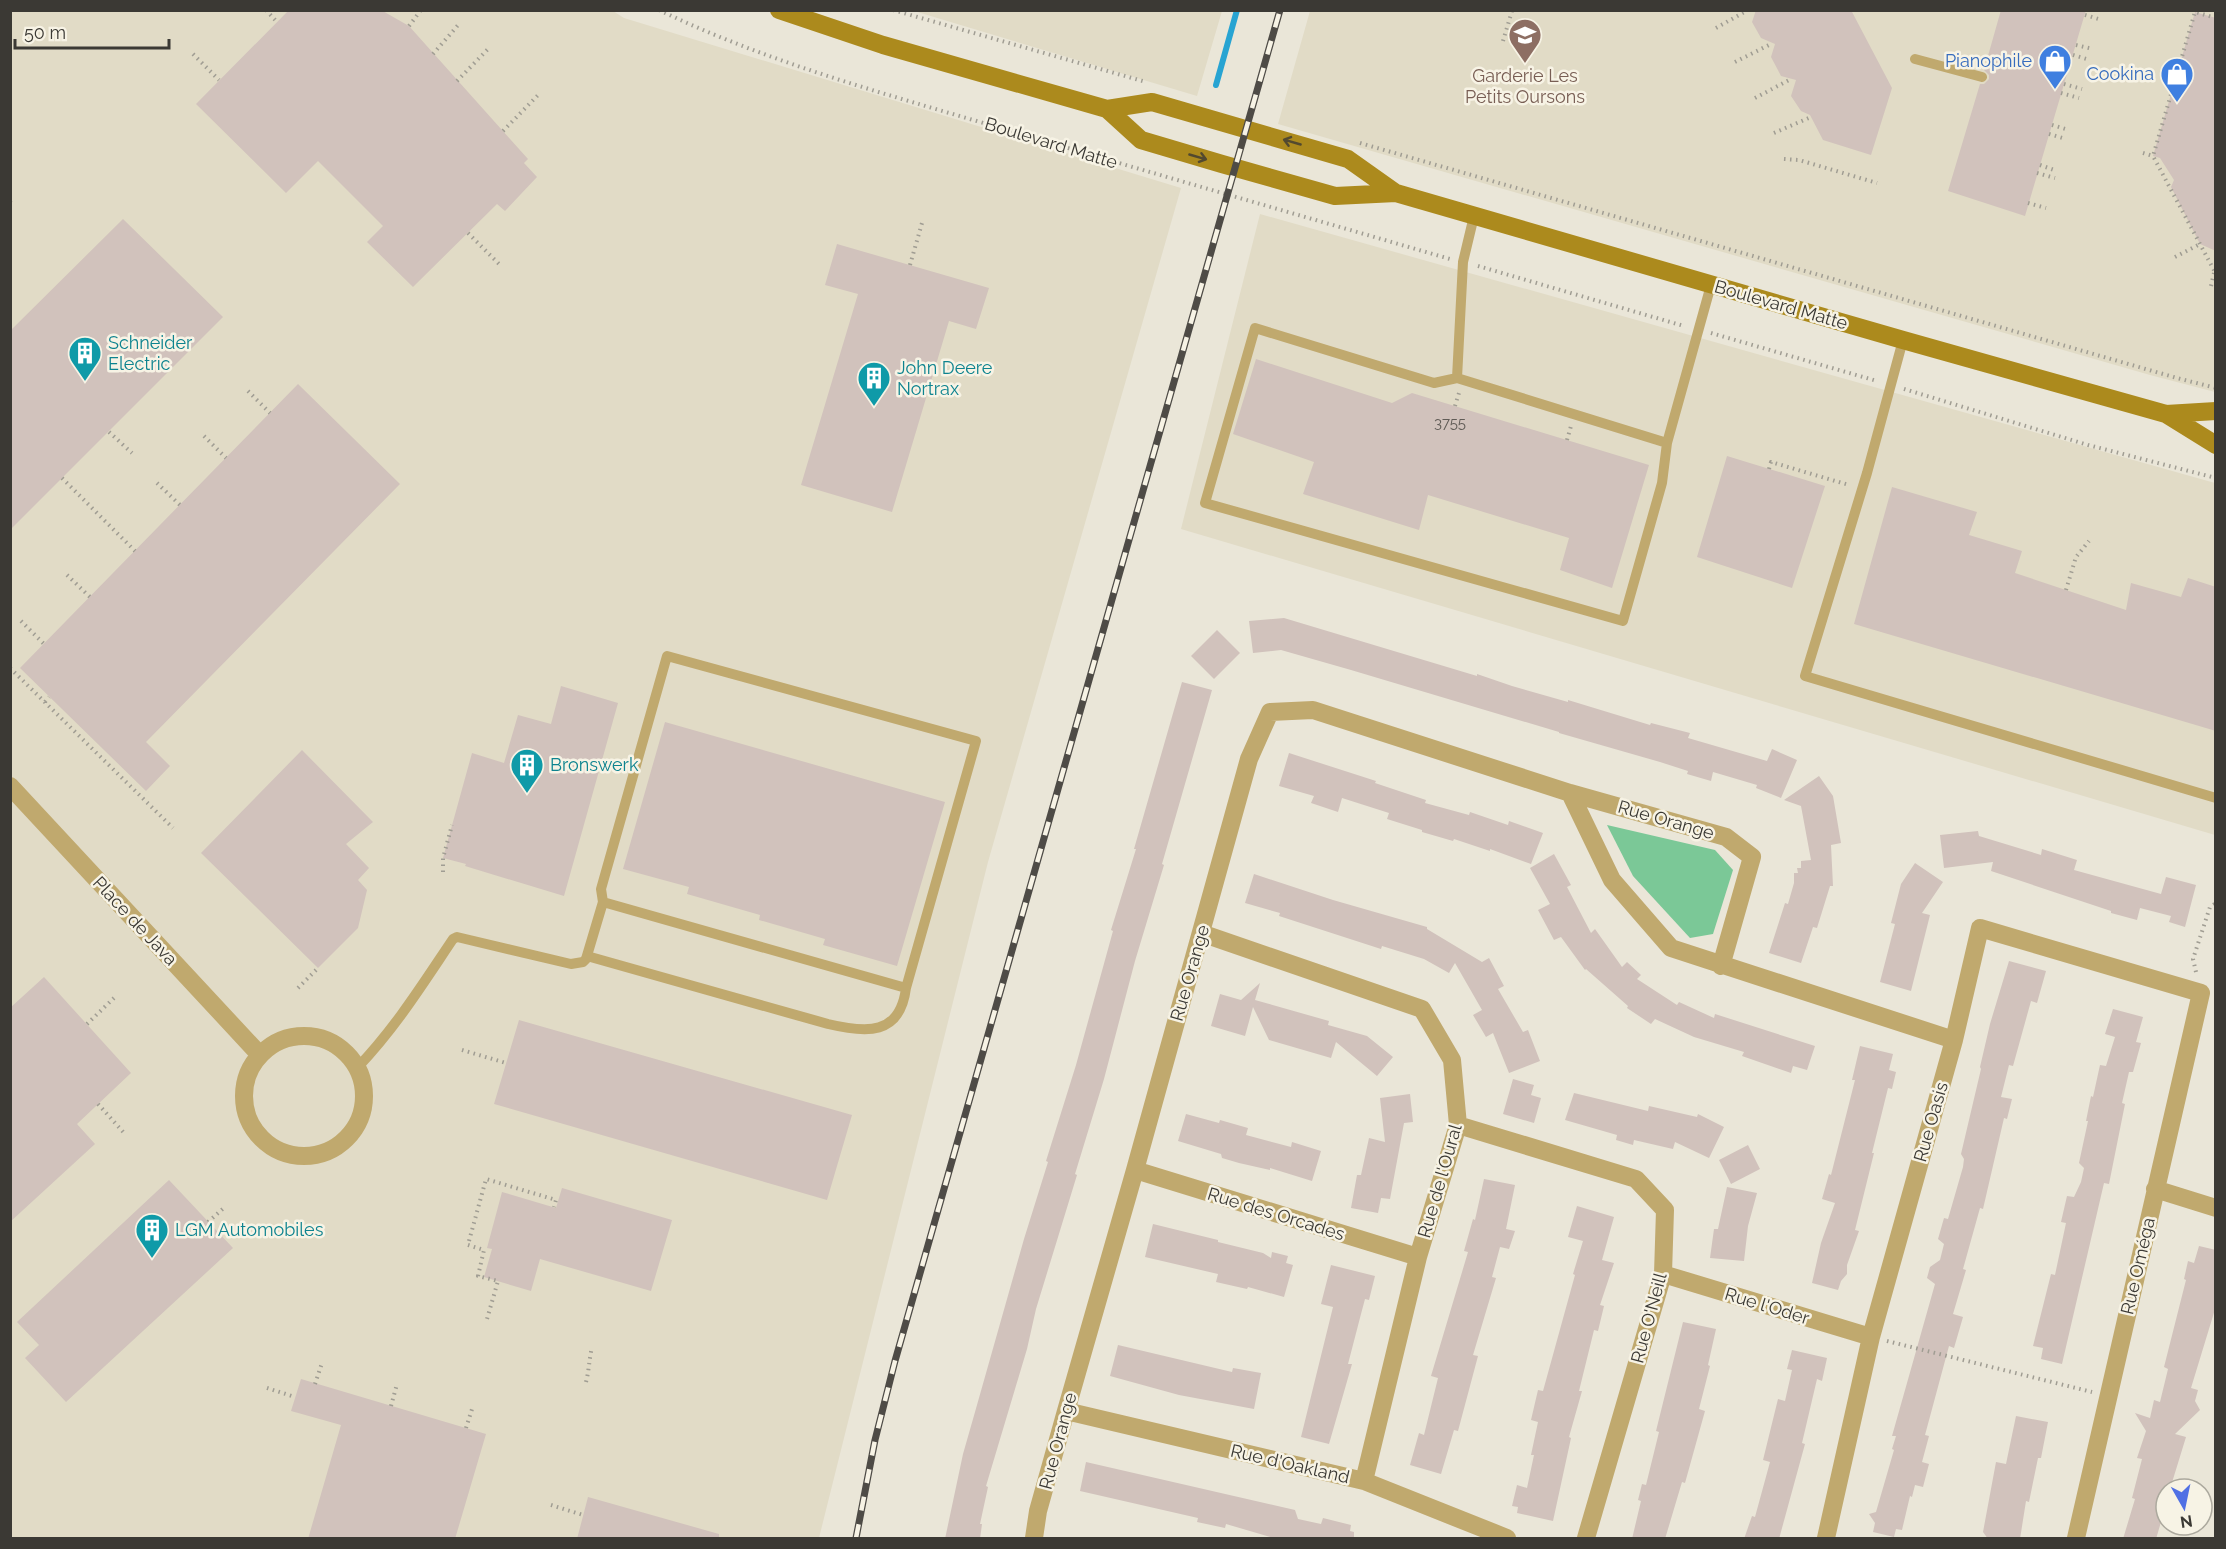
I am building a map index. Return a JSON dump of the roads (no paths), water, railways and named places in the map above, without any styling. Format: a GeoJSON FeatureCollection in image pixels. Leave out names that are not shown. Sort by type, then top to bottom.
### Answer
{"type":"FeatureCollection","features":[{"type":"Feature","properties":{"kind":"main road","name":"Boulevard Matte"},"geometry":{"type":"LineString","coordinates":[[779,10],[883,45],[1107,110],[1142,140],[1222,164],[1335,196],[1396,193]]}},
{"type":"Feature","properties":{"kind":"main road","name":"Boulevard Matte"},"geometry":{"type":"LineString","coordinates":[[1107,110],[1152,102],[1348,159],[1396,193],[2166,414],[2216,445]]}},
{"type":"Feature","properties":{"kind":"main road","name":"Boulevard Matte"},"geometry":{"type":"LineString","coordinates":[[2166,414],[2216,411]]}},
{"type":"Feature","properties":{"kind":"street","name":"Rue Orange"},"geometry":{"type":"LineString","coordinates":[[1034,1539],[1038,1511],[1249,759],[1270,712],[1313,710],[1570,793],[1726,837],[1752,857],[1721,966]]}},
{"type":"Feature","properties":{"kind":"street","name":"Place de Java"},"geometry":{"type":"LineString","coordinates":[[10,786],[260,1055]]}},
{"type":"Feature","properties":{"kind":"street"},"geometry":{"type":"LineString","coordinates":[[1570,793],[1612,880],[1671,948],[1954,1040]]}},
{"type":"Feature","properties":{"kind":"street","name":"Rue Oasis"},"geometry":{"type":"LineString","coordinates":[[1826,1539],[1871,1337],[1954,1040],[1980,928],[2201,993]]}},
{"type":"Feature","properties":{"kind":"street","name":"Rue de l'Oural"},"geometry":{"type":"LineString","coordinates":[[1201,933],[1422,1009],[1452,1060],[1458,1125],[1418,1257],[1364,1481]]}},
{"type":"Feature","properties":{"kind":"street","name":"Rue Oméga"},"geometry":{"type":"LineString","coordinates":[[2076,1539],[2201,993]]}},
{"type":"Feature","properties":{"kind":"street"},"geometry":{"type":"LineString","coordinates":[[298,1036],[315,1037],[330,1042],[343,1050],[357,1068],[363,1083],[362,1112],[352,1131],[342,1142],[322,1153],[292,1154],[277,1149],[263,1139],[252,1126],[246,1111],[244,1095],[246,1079],[260,1055],[281,1040],[298,1036]]}},
{"type":"Feature","properties":{"kind":"street","name":"Rue O'Neill"},"geometry":{"type":"LineString","coordinates":[[1458,1125],[1636,1179],[1665,1210],[1663,1274],[1586,1539]]}},
{"type":"Feature","properties":{"kind":"street","name":"Rue des Orcades"},"geometry":{"type":"LineString","coordinates":[[1135,1170],[1418,1257]]}},
{"type":"Feature","properties":{"kind":"street"},"geometry":{"type":"LineString","coordinates":[[2156,1189],[2216,1208]]}},
{"type":"Feature","properties":{"kind":"street","name":"Rue l'Oder"},"geometry":{"type":"LineString","coordinates":[[1663,1274],[1871,1337]]}},
{"type":"Feature","properties":{"kind":"street","name":"Rue d'Oakland"},"geometry":{"type":"LineString","coordinates":[[1066,1411],[1364,1481],[1506,1539]]}},
{"type":"Feature","properties":{"kind":"lane"},"geometry":{"type":"LineString","coordinates":[[1915,59],[1982,76]]}},
{"type":"Feature","properties":{"kind":"lane"},"geometry":{"type":"LineString","coordinates":[[1457,378],[1463,262],[1474,216]]}},
{"type":"Feature","properties":{"kind":"lane"},"geometry":{"type":"LineString","coordinates":[[1667,443],[1457,378],[1434,383],[1255,328],[1205,503],[1623,621],[1662,483],[1667,443],[1711,285]]}},
{"type":"Feature","properties":{"kind":"lane"},"geometry":{"type":"LineString","coordinates":[[1903,340],[1862,488],[1805,676],[2216,798]]}},
{"type":"Feature","properties":{"kind":"lane"},"geometry":{"type":"LineString","coordinates":[[357,1068],[384,1040],[425,984],[453,939],[463,936],[571,964],[583,962],[587,956],[603,902],[601,889],[666,656],[976,741],[901,1007],[886,1026],[861,1031],[828,1024],[587,956]]}},
{"type":"Feature","properties":{"kind":"lane"},"geometry":{"type":"LineString","coordinates":[[603,902],[906,988]]}},
{"type":"Feature","properties":{"kind":"waterway"},"geometry":{"type":"LineString","coordinates":[[1216,85],[1237,10]]}},
{"type":"Feature","properties":{"kind":"railway"},"geometry":{"type":"LineString","coordinates":[[856,1538],[875,1440],[895,1361],[1280,10]]}},
{"type":"Feature","properties":{"kind":"place","name":"Garderie Les Petits Oursons"},"geometry":{"type":"Point","coordinates":[1525,64]}},
{"type":"Feature","properties":{"kind":"place","name":"Pianophile"},"geometry":{"type":"Point","coordinates":[2055,90]}},
{"type":"Feature","properties":{"kind":"place","name":"Cookina"},"geometry":{"type":"Point","coordinates":[2177,103]}},
{"type":"Feature","properties":{"kind":"place","name":"Schneider Electric"},"geometry":{"type":"Point","coordinates":[85,382]}},
{"type":"Feature","properties":{"kind":"place","name":"John Deere Nortrax"},"geometry":{"type":"Point","coordinates":[874,407]}},
{"type":"Feature","properties":{"kind":"place","name":"Bronswerk"},"geometry":{"type":"Point","coordinates":[527,794]}},
{"type":"Feature","properties":{"kind":"place","name":"LGM Automobiles"},"geometry":{"type":"Point","coordinates":[152,1259]}}]}
